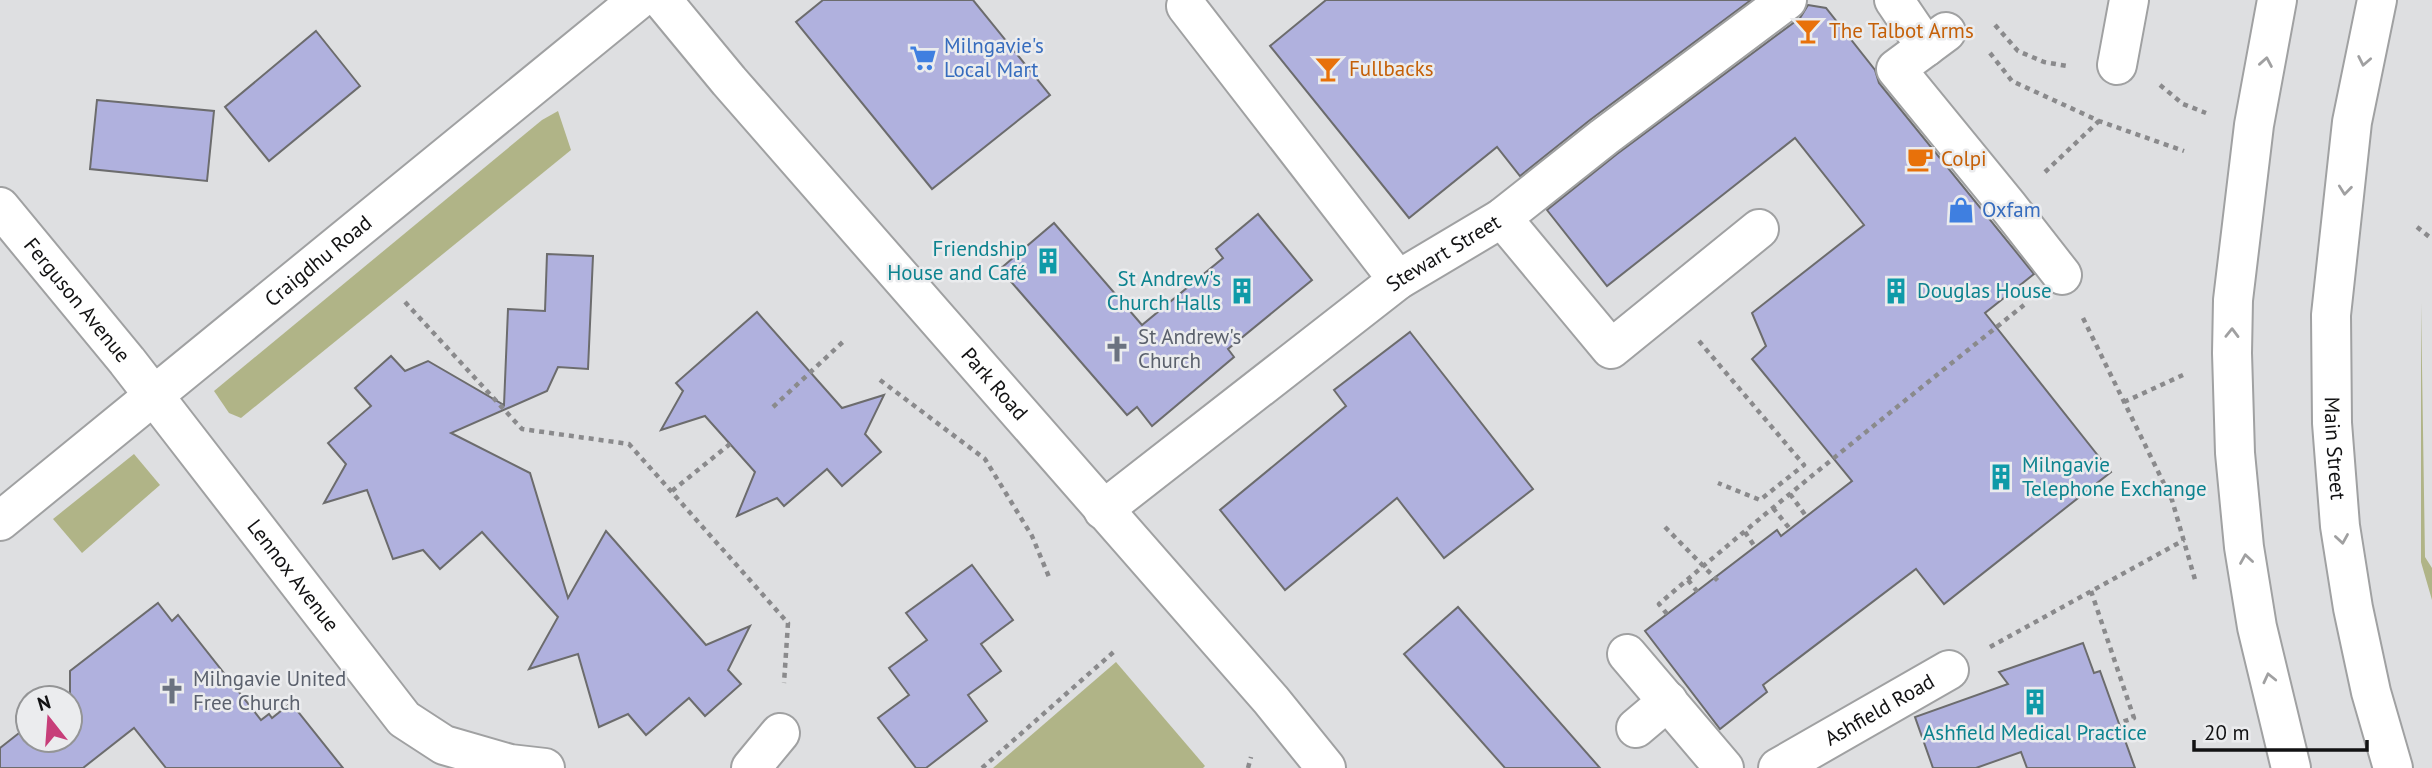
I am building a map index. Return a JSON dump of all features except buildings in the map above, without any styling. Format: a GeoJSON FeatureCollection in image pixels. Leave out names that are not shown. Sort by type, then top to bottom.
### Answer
{"type":"FeatureCollection","features":[{"type":"Feature","properties":{"kind":"main road","name":"Craigdhu Road"},"geometry":{"type":"LineString","coordinates":[[0,521],[638,0]]}},
{"type":"Feature","properties":{"kind":"main road","name":"Park Road"},"geometry":{"type":"LineString","coordinates":[[662,0],[738,92],[1262,690],[1326,768]]}},
{"type":"Feature","properties":{"kind":"main road","name":"Stewart Street"},"geometry":{"type":"LineString","coordinates":[[1103,510],[1398,280],[1502,218],[1593,145],[1787,0]]}},
{"type":"Feature","properties":{"kind":"main road"},"geometry":{"type":"LineString","coordinates":[[1894,0],[1936,40],[1896,69],[2062,275]]}},
{"type":"Feature","properties":{"kind":"main road"},"geometry":{"type":"LineString","coordinates":[[2116,65],[2129,0]]}},
{"type":"Feature","properties":{"kind":"main road"},"geometry":{"type":"LineString","coordinates":[[2277,0],[2254,125],[2233,300],[2232,353],[2235,453],[2244,547],[2257,627],[2291,768]]}},
{"type":"Feature","properties":{"kind":"main road","name":"Main Street"},"geometry":{"type":"LineString","coordinates":[[2377,0],[2352,122],[2331,316],[2332,423],[2340,526],[2353,608],[2371,692],[2393,768]]}},
{"type":"Feature","properties":{"kind":"main road"},"geometry":{"type":"LineString","coordinates":[[1186,6],[1398,280]]}},
{"type":"Feature","properties":{"kind":"main road","name":"Ferguson Avenue"},"geometry":{"type":"LineString","coordinates":[[0,207],[127,361],[152,396]]}},
{"type":"Feature","properties":{"kind":"main road"},"geometry":{"type":"LineString","coordinates":[[1502,218],[1611,349],[1759,229]]}},
{"type":"Feature","properties":{"kind":"main road","name":"Lennox Avenue"},"geometry":{"type":"LineString","coordinates":[[152,396],[404,719],[439,756],[545,768]]}},
{"type":"Feature","properties":{"kind":"main road"},"geometry":{"type":"LineString","coordinates":[[1627,654],[1724,768]]}},
{"type":"Feature","properties":{"kind":"main road","name":"Ashfield Road"},"geometry":{"type":"LineString","coordinates":[[1803,762],[1949,670]]}},
{"type":"Feature","properties":{"kind":"main road"},"geometry":{"type":"LineString","coordinates":[[1636,728],[1668,701]]}},
{"type":"Feature","properties":{"kind":"main road"},"geometry":{"type":"LineString","coordinates":[[751,768],[780,733]]}},
{"type":"Feature","properties":{"kind":"path"},"geometry":{"type":"LineString","coordinates":[[1988,50],[2012,81],[2099,121],[2184,151]]}},
{"type":"Feature","properties":{"kind":"path"},"geometry":{"type":"LineString","coordinates":[[2008,206],[2099,121]]}},
{"type":"Feature","properties":{"kind":"path"},"geometry":{"type":"LineString","coordinates":[[2417,227],[2432,239]]}},
{"type":"Feature","properties":{"kind":"path"},"geometry":{"type":"LineString","coordinates":[[1667,614],[1659,604],[1790,494],[2062,275],[2172,500],[2197,589]]}},
{"type":"Feature","properties":{"kind":"path"},"geometry":{"type":"LineString","coordinates":[[405,302],[522,429],[629,444],[788,624],[780,733]]}},
{"type":"Feature","properties":{"kind":"path"},"geometry":{"type":"LineString","coordinates":[[1667,303],[1804,465],[1760,500],[1718,483]]}},
{"type":"Feature","properties":{"kind":"path"},"geometry":{"type":"LineString","coordinates":[[773,407],[846,339]]}},
{"type":"Feature","properties":{"kind":"path"},"geometry":{"type":"LineString","coordinates":[[2123,402],[2232,353]]}},
{"type":"Feature","properties":{"kind":"path"},"geometry":{"type":"LineString","coordinates":[[880,380],[985,458],[1032,536],[1049,577]]}},
{"type":"Feature","properties":{"kind":"path"},"geometry":{"type":"LineString","coordinates":[[672,491],[730,444]]}},
{"type":"Feature","properties":{"kind":"path"},"geometry":{"type":"LineString","coordinates":[[1790,494],[1806,516]]}},
{"type":"Feature","properties":{"kind":"path"},"geometry":{"type":"LineString","coordinates":[[1773,508],[1790,529]]}},
{"type":"Feature","properties":{"kind":"path"},"geometry":{"type":"LineString","coordinates":[[1665,527],[1718,580]]}},
{"type":"Feature","properties":{"kind":"path"},"geometry":{"type":"LineString","coordinates":[[1745,532],[1755,547]]}},
{"type":"Feature","properties":{"kind":"path"},"geometry":{"type":"LineString","coordinates":[[1949,670],[2184,540]]}},
{"type":"Feature","properties":{"kind":"path"},"geometry":{"type":"LineString","coordinates":[[1688,580],[1700,595]]}},
{"type":"Feature","properties":{"kind":"path"},"geometry":{"type":"LineString","coordinates":[[2091,591],[2134,718],[2119,723]]}},
{"type":"Feature","properties":{"kind":"path"},"geometry":{"type":"LineString","coordinates":[[982,768],[1116,649]]}},
{"type":"Feature","properties":{"kind":"green space"},"geometry":{"type":"Polygon","coordinates":[[[558,111],[571,150],[241,418],[229,413],[214,391],[542,120],[558,111]]]}},
{"type":"Feature","properties":{"kind":"green space"},"geometry":{"type":"Polygon","coordinates":[[[2421,303],[2425,557],[2432,568],[2432,600],[2421,562],[2421,303]]]}},
{"type":"Feature","properties":{"kind":"green space"},"geometry":{"type":"Polygon","coordinates":[[[134,454],[160,485],[82,553],[53,519],[134,454]]]}},
{"type":"Feature","properties":{"kind":"green space"},"geometry":{"type":"Polygon","coordinates":[[[1116,662],[1205,766],[1203,768],[993,768],[1116,662]]]}},
{"type":"Feature","properties":{"kind":"place","name":"The Talbot Arms"},"geometry":{"type":"Point","coordinates":[1808,31]}},
{"type":"Feature","properties":{"kind":"place","name":"Milngavie's Local Mart"},"geometry":{"type":"Point","coordinates":[923,58]}},
{"type":"Feature","properties":{"kind":"place","name":"Fullbacks"},"geometry":{"type":"Point","coordinates":[1328,69]}},
{"type":"Feature","properties":{"kind":"place","name":"Colpi"},"geometry":{"type":"Point","coordinates":[1920,159]}},
{"type":"Feature","properties":{"kind":"place","name":"Oxfam"},"geometry":{"type":"Point","coordinates":[1961,210]}},
{"type":"Feature","properties":{"kind":"place","name":"Friendship House and Café"},"geometry":{"type":"Point","coordinates":[1048,261]}},
{"type":"Feature","properties":{"kind":"place","name":"St Andrew's Church Halls"},"geometry":{"type":"Point","coordinates":[1242,291]}},
{"type":"Feature","properties":{"kind":"place","name":"Douglas House"},"geometry":{"type":"Point","coordinates":[1896,291]}},
{"type":"Feature","properties":{"kind":"place","name":"St Andrew's Church"},"geometry":{"type":"Point","coordinates":[1117,349]}},
{"type":"Feature","properties":{"kind":"place","name":"Milngavie Telephone Exchange"},"geometry":{"type":"Point","coordinates":[2001,477]}},
{"type":"Feature","properties":{"kind":"place","name":"Milngavie United Free Church"},"geometry":{"type":"Point","coordinates":[172,691]}},
{"type":"Feature","properties":{"kind":"place","name":"Ashfield Medical Practice"},"geometry":{"type":"Point","coordinates":[2035,702]}}]}
